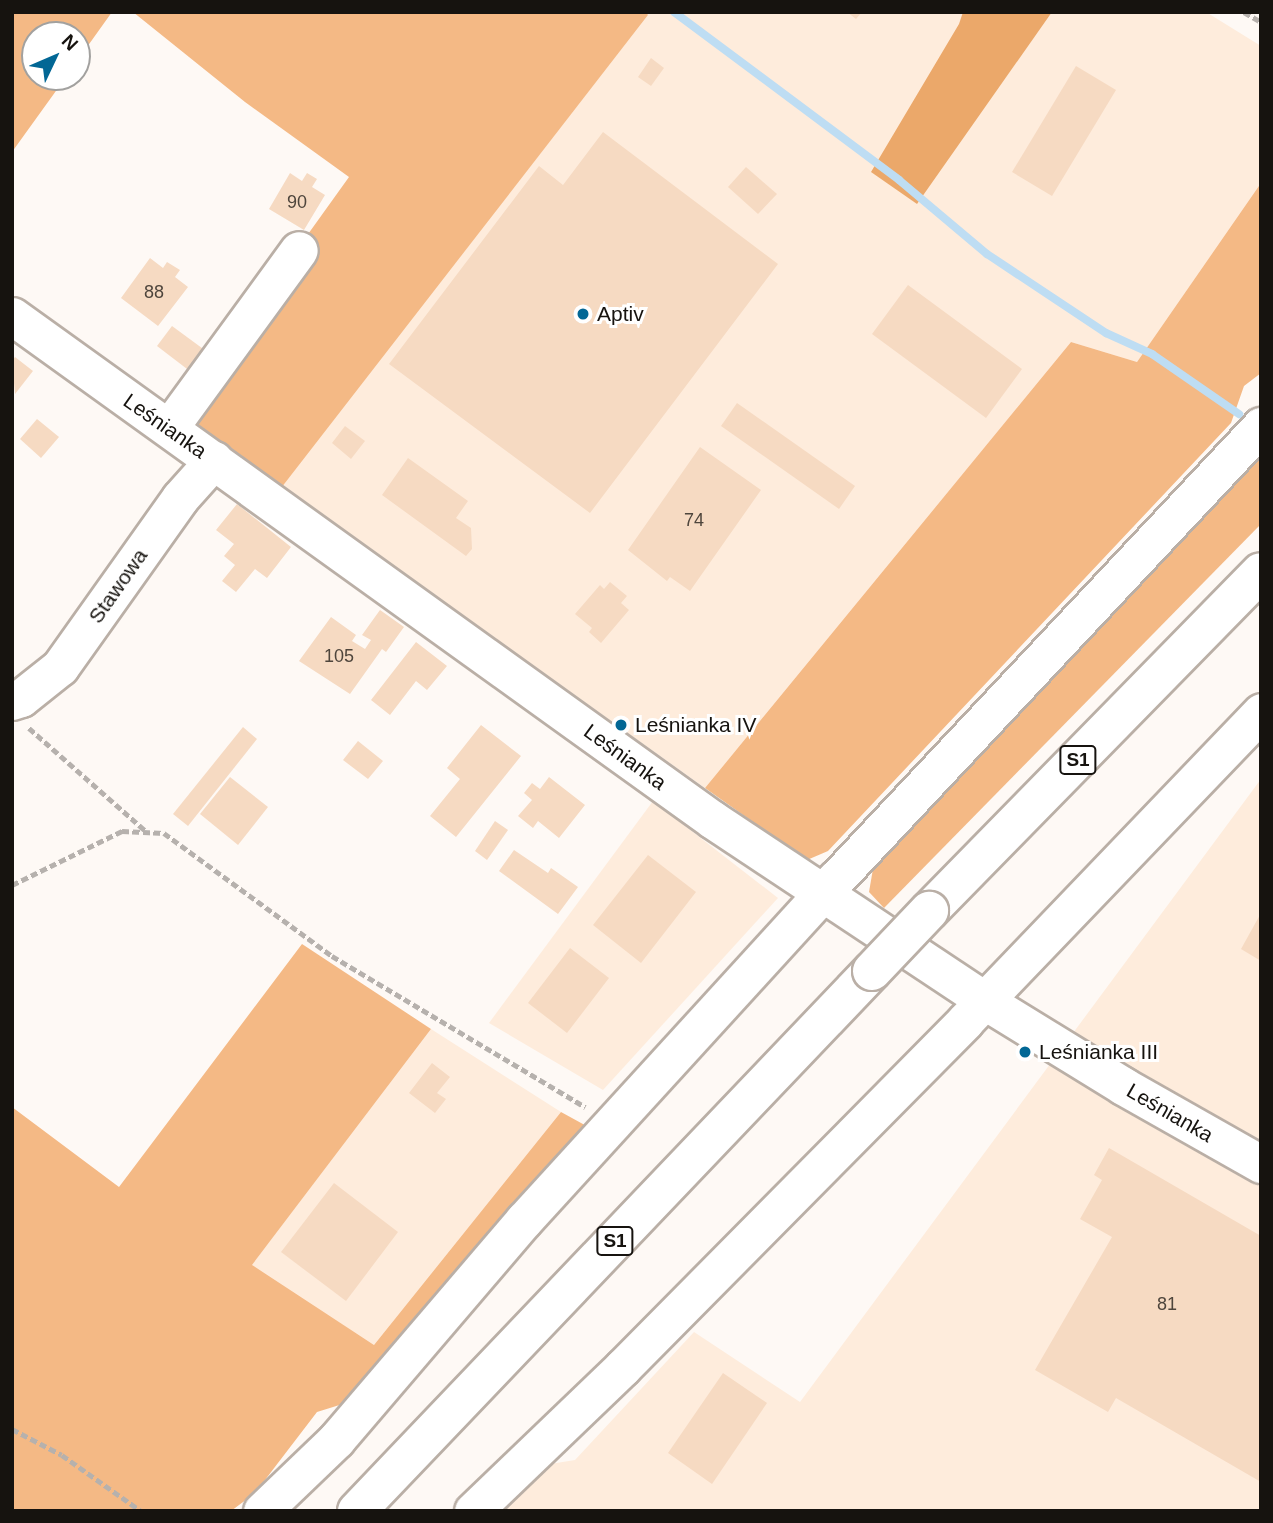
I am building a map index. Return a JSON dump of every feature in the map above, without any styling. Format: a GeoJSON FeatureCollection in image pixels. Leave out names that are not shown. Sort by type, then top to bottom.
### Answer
{"type":"FeatureCollection","features":[{"type":"Feature","properties":{"kind":"highway","name":"S1"},"geometry":{"type":"LineString","coordinates":[[357,1511],[929,911],[1261,572]]}},
{"type":"Feature","properties":{"kind":"highway","name":"S1"},"geometry":{"type":"LineString","coordinates":[[1227,609],[1261,579]]}},
{"type":"Feature","properties":{"kind":"street"},"geometry":{"type":"LineString","coordinates":[[169,428],[299,250]]}},
{"type":"Feature","properties":{"kind":"street","name":"Leśnianka"},"geometry":{"type":"LineString","coordinates":[[12,316],[686,801],[985,1001],[1123,1086],[1261,1164]]}},
{"type":"Feature","properties":{"kind":"street"},"geometry":{"type":"LineString","coordinates":[[262,1511],[336,1440],[524,1220],[824,893],[1261,426]]}},
{"type":"Feature","properties":{"kind":"street","name":"Stawowa"},"geometry":{"type":"LineString","coordinates":[[18,712],[20,698],[60,667],[180,498],[214,460]]}},
{"type":"Feature","properties":{"kind":"street"},"geometry":{"type":"LineString","coordinates":[[473,1511],[631,1359],[985,1001],[1261,712]]}},
{"type":"Feature","properties":{"kind":"path"},"geometry":{"type":"LineString","coordinates":[[1244,12],[1261,22]]}},
{"type":"Feature","properties":{"kind":"path"},"geometry":{"type":"LineString","coordinates":[[18,712],[148,832]]}},
{"type":"Feature","properties":{"kind":"path"},"geometry":{"type":"LineString","coordinates":[[12,885],[122,831],[164,833],[342,962],[549,1084],[612,1125]]}},
{"type":"Feature","properties":{"kind":"path"},"geometry":{"type":"LineString","coordinates":[[12,1429],[62,1455],[141,1511]]}},
{"type":"Feature","properties":{"kind":"shaded area"},"geometry":{"type":"Polygon","coordinates":[[[12,12],[112,12],[91,41],[91,21],[21,21],[21,91],[56,91],[12,152],[12,12]]]}},
{"type":"Feature","properties":{"kind":"shaded area"},"geometry":{"type":"Polygon","coordinates":[[[133,12],[646,12],[648,15],[271,501],[169,428],[349,177],[245,102],[133,12]]]}},
{"type":"Feature","properties":{"kind":"shaded area"},"geometry":{"type":"Polygon","coordinates":[[[646,12],[963,12],[916,204],[1052,12],[1206,12],[1261,46],[1261,183],[1137,362],[1071,342],[705,788],[281,486],[648,15],[646,12]]]}},
{"type":"Feature","properties":{"kind":"shaded area"},"geometry":{"type":"Polygon","coordinates":[[[963,12],[1052,12],[917,204],[871,172],[959,24],[963,12]]]}},
{"type":"Feature","properties":{"kind":"shaded area"},"geometry":{"type":"Polygon","coordinates":[[[1261,183],[1261,373],[1244,386],[1231,423],[828,851],[807,860],[705,788],[1071,342],[1137,362],[1261,183]]]}},
{"type":"Feature","properties":{"kind":"shaded area"},"geometry":{"type":"Polygon","coordinates":[[[1261,445],[1261,524],[884,908],[869,892],[874,863],[1261,445]]]}},
{"type":"Feature","properties":{"kind":"shaded area"},"geometry":{"type":"Polygon","coordinates":[[[1261,779],[1261,1511],[497,1511],[544,1465],[575,1460],[694,1332],[800,1402],[1261,779]]]}},
{"type":"Feature","properties":{"kind":"shaded area"},"geometry":{"type":"Polygon","coordinates":[[[653,801],[778,898],[603,1090],[489,1023],[653,801]]]}},
{"type":"Feature","properties":{"kind":"shaded area"},"geometry":{"type":"Polygon","coordinates":[[[302,944],[431,1029],[252,1265],[374,1345],[561,1112],[592,1129],[362,1398],[317,1412],[255,1493],[231,1511],[12,1511],[12,1107],[119,1187],[302,944]]]}},
{"type":"Feature","properties":{"kind":"shaded area"},"geometry":{"type":"Polygon","coordinates":[[[431,1029],[561,1112],[374,1345],[251,1266],[431,1029]]]}},
{"type":"Feature","properties":{"kind":"building"},"geometry":{"type":"Polygon","coordinates":[[[847,12],[862,12],[856,19],[847,12]]]}},
{"type":"Feature","properties":{"kind":"building"},"geometry":{"type":"Polygon","coordinates":[[[651,58],[664,68],[651,86],[638,77],[651,58]]]}},
{"type":"Feature","properties":{"kind":"building"},"geometry":{"type":"Polygon","coordinates":[[[1076,66],[1116,90],[1052,196],[1012,172],[1076,66]]]}},
{"type":"Feature","properties":{"kind":"building","name":"Aptiv"},"geometry":{"type":"Polygon","coordinates":[[[603,132],[778,264],[590,513],[389,364],[539,166],[563,185],[603,132]]]}},
{"type":"Feature","properties":{"kind":"building"},"geometry":{"type":"Polygon","coordinates":[[[746,167],[777,194],[758,214],[728,187],[746,167]]]}},
{"type":"Feature","properties":{"kind":"building"},"geometry":{"type":"Polygon","coordinates":[[[290,173],[302,181],[307,173],[317,179],[312,187],[325,195],[304,230],[269,209],[290,173]]]}},
{"type":"Feature","properties":{"kind":"building"},"geometry":{"type":"Polygon","coordinates":[[[150,258],[163,268],[167,262],[180,270],[175,277],[188,287],[158,326],[121,298],[150,258]]]}},
{"type":"Feature","properties":{"kind":"building"},"geometry":{"type":"Polygon","coordinates":[[[908,285],[1022,369],[986,418],[872,334],[908,285]]]}},
{"type":"Feature","properties":{"kind":"building"},"geometry":{"type":"Polygon","coordinates":[[[172,326],[206,351],[191,372],[157,346],[172,326]]]}},
{"type":"Feature","properties":{"kind":"building"},"geometry":{"type":"Polygon","coordinates":[[[15,357],[33,371],[15,394],[12,361],[15,357]]]}},
{"type":"Feature","properties":{"kind":"building"},"geometry":{"type":"Polygon","coordinates":[[[737,403],[855,486],[839,509],[721,426],[737,403]]]}},
{"type":"Feature","properties":{"kind":"building"},"geometry":{"type":"Polygon","coordinates":[[[37,419],[59,437],[41,458],[20,439],[37,419]]]}},
{"type":"Feature","properties":{"kind":"building"},"geometry":{"type":"Polygon","coordinates":[[[345,426],[365,441],[351,459],[332,443],[345,426]]]}},
{"type":"Feature","properties":{"kind":"building"},"geometry":{"type":"Polygon","coordinates":[[[700,447],[761,490],[690,591],[670,577],[667,581],[628,550],[700,447]]]}},
{"type":"Feature","properties":{"kind":"building"},"geometry":{"type":"Polygon","coordinates":[[[408,458],[468,501],[456,518],[471,528],[472,549],[466,556],[382,495],[408,458]]]}},
{"type":"Feature","properties":{"kind":"building"},"geometry":{"type":"Polygon","coordinates":[[[237,504],[291,547],[267,578],[255,569],[236,592],[222,581],[235,565],[224,556],[234,544],[216,530],[237,504]]]}},
{"type":"Feature","properties":{"kind":"building"},"geometry":{"type":"Polygon","coordinates":[[[610,582],[627,596],[621,603],[629,610],[601,643],[589,632],[592,628],[575,614],[600,585],[604,589],[610,582]]]}},
{"type":"Feature","properties":{"kind":"building"},"geometry":{"type":"Polygon","coordinates":[[[380,610],[404,627],[386,652],[382,649],[350,694],[299,661],[331,617],[356,635],[352,641],[365,649],[371,640],[362,635],[380,610]]]}},
{"type":"Feature","properties":{"kind":"building"},"geometry":{"type":"Polygon","coordinates":[[[416,642],[447,666],[427,690],[416,681],[390,715],[371,700],[416,642]]]}},
{"type":"Feature","properties":{"kind":"building"},"geometry":{"type":"Polygon","coordinates":[[[481,725],[521,756],[456,837],[430,816],[460,779],[447,768],[481,725]]]}},
{"type":"Feature","properties":{"kind":"building"},"geometry":{"type":"Polygon","coordinates":[[[243,727],[257,739],[188,826],[173,814],[243,727]]]}},
{"type":"Feature","properties":{"kind":"building"},"geometry":{"type":"Polygon","coordinates":[[[358,741],[383,761],[368,779],[343,760],[358,741]]]}},
{"type":"Feature","properties":{"kind":"building"},"geometry":{"type":"Polygon","coordinates":[[[230,777],[268,807],[238,845],[200,814],[230,777]]]}},
{"type":"Feature","properties":{"kind":"building"},"geometry":{"type":"Polygon","coordinates":[[[549,777],[585,805],[559,838],[538,821],[533,828],[518,816],[532,800],[524,793],[532,783],[540,789],[549,777]]]}},
{"type":"Feature","properties":{"kind":"building"},"geometry":{"type":"Polygon","coordinates":[[[495,821],[508,830],[487,860],[475,851],[495,821]]]}},
{"type":"Feature","properties":{"kind":"building"},"geometry":{"type":"Polygon","coordinates":[[[514,850],[548,873],[551,868],[578,887],[558,914],[499,871],[514,850]]]}},
{"type":"Feature","properties":{"kind":"building"},"geometry":{"type":"Polygon","coordinates":[[[648,855],[696,892],[641,963],[593,925],[648,855]]]}},
{"type":"Feature","properties":{"kind":"building"},"geometry":{"type":"Polygon","coordinates":[[[1261,913],[1261,961],[1241,949],[1261,913]]]}},
{"type":"Feature","properties":{"kind":"building"},"geometry":{"type":"Polygon","coordinates":[[[570,948],[609,978],[567,1033],[528,1003],[570,948]]]}},
{"type":"Feature","properties":{"kind":"building"},"geometry":{"type":"Polygon","coordinates":[[[432,1063],[450,1077],[437,1093],[446,1099],[435,1113],[409,1093],[432,1063]]]}},
{"type":"Feature","properties":{"kind":"building"},"geometry":{"type":"Polygon","coordinates":[[[1109,1148],[1261,1236],[1261,1482],[1116,1398],[1108,1412],[1035,1370],[1112,1237],[1080,1219],[1102,1180],[1094,1175],[1109,1148]]]}},
{"type":"Feature","properties":{"kind":"building"},"geometry":{"type":"Polygon","coordinates":[[[334,1183],[398,1232],[346,1301],[281,1252],[334,1183]]]}},
{"type":"Feature","properties":{"kind":"building"},"geometry":{"type":"Polygon","coordinates":[[[723,1373],[767,1403],[712,1484],[668,1453],[723,1373]]]}},
{"type":"Feature","properties":{"kind":"waterway"},"geometry":{"type":"LineString","coordinates":[[674,12],[899,180],[987,254],[1106,333],[1152,354],[1239,414]]}},
{"type":"Feature","properties":{"kind":"place","name":"Aptiv"},"geometry":{"type":"Point","coordinates":[583,314]}},
{"type":"Feature","properties":{"kind":"place","name":"Leśnianka IV"},"geometry":{"type":"Point","coordinates":[621,725]}},
{"type":"Feature","properties":{"kind":"place","name":"Leśnianka III"},"geometry":{"type":"Point","coordinates":[1025,1052]}}]}
